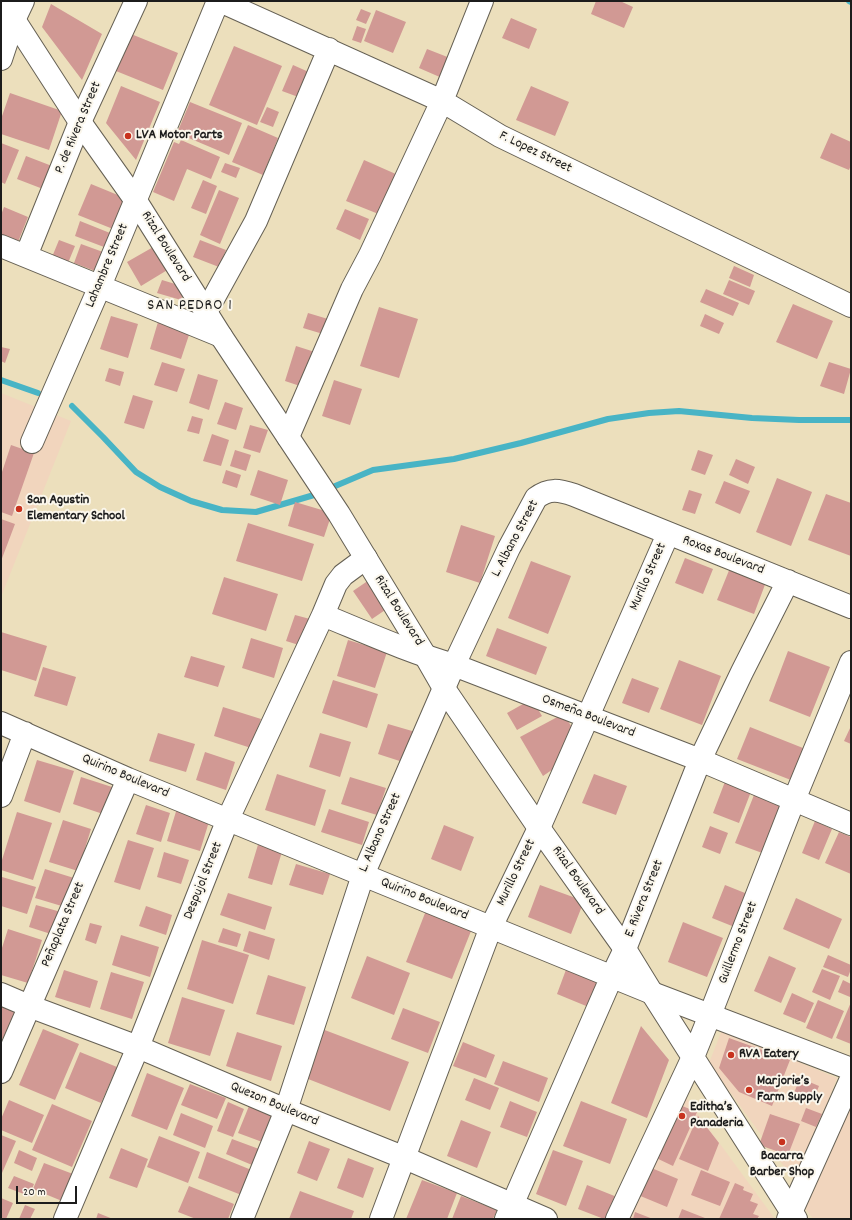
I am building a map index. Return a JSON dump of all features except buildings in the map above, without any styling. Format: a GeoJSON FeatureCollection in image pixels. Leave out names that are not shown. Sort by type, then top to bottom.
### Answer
{"type":"FeatureCollection","features":[{"type":"Feature","properties":{"kind":"street","name":"Rizal Boulevard"},"geometry":{"type":"LineString","coordinates":[[2,1],[18,10],[80,122],[136,201],[221,336],[339,514],[426,657],[444,690],[625,949],[792,1216]]}},
{"type":"Feature","properties":{"kind":"street","name":"P. de Rivera Street"},"geometry":{"type":"LineString","coordinates":[[26,256],[80,122],[136,1]]}},
{"type":"Feature","properties":{"kind":"street","name":"F. Lopez Street"},"geometry":{"type":"LineString","coordinates":[[219,1],[329,49],[442,101],[500,136],[851,306]]}},
{"type":"Feature","properties":{"kind":"street","name":"Lahambre Street"},"geometry":{"type":"LineString","coordinates":[[32,442],[100,286],[219,1]]}},
{"type":"Feature","properties":{"kind":"street"},"geometry":{"type":"LineString","coordinates":[[293,445],[352,289],[370,255],[442,101],[482,1]]}},
{"type":"Feature","properties":{"kind":"street"},"geometry":{"type":"LineString","coordinates":[[1,59],[18,10]]}},
{"type":"Feature","properties":{"kind":"street"},"geometry":{"type":"LineString","coordinates":[[206,312],[256,221],[329,49]]}},
{"type":"Feature","properties":{"kind":"street"},"geometry":{"type":"LineString","coordinates":[[1,246],[221,336]]}},
{"type":"Feature","properties":{"kind":"street","name":"L. Albano Street"},"geometry":{"type":"LineString","coordinates":[[242,1219],[286,1110],[363,875],[454,665],[509,548],[536,498],[542,493],[560,490],[574,495]]}},
{"type":"Feature","properties":{"kind":"street","name":"Roxas Boulevard"},"geometry":{"type":"LineString","coordinates":[[574,495],[851,607]]}},
{"type":"Feature","properties":{"kind":"street","name":"Murillo Street"},"geometry":{"type":"LineString","coordinates":[[381,1219],[491,927],[539,828],[668,534]]}},
{"type":"Feature","properties":{"kind":"street","name":"Despujol Street"},"geometry":{"type":"LineString","coordinates":[[65,1219],[138,1047],[228,819],[336,584],[343,575],[366,558]]}},
{"type":"Feature","properties":{"kind":"street","name":"E. Rivera Street"},"geometry":{"type":"LineString","coordinates":[[509,1212],[625,949],[700,760],[788,581]]}},
{"type":"Feature","properties":{"kind":"street","name":"Osmeña Boulevard"},"geometry":{"type":"LineString","coordinates":[[323,615],[426,657],[454,665],[700,760],[851,824]]}},
{"type":"Feature","properties":{"kind":"street","name":"Guillermo Street"},"geometry":{"type":"LineString","coordinates":[[617,1219],[693,1057],[794,800],[851,662]]}},
{"type":"Feature","properties":{"kind":"street","name":"Quirino Boulevard"},"geometry":{"type":"LineString","coordinates":[[1,724],[25,733],[128,779],[612,976],[652,994],[851,1069]]}},
{"type":"Feature","properties":{"kind":"street"},"geometry":{"type":"LineString","coordinates":[[1,796],[25,733]]}},
{"type":"Feature","properties":{"kind":"street","name":"Peñaplata Street"},"geometry":{"type":"LineString","coordinates":[[1,1072],[128,779]]}},
{"type":"Feature","properties":{"kind":"street","name":"Quezon Boulevard"},"geometry":{"type":"LineString","coordinates":[[1,994],[138,1047],[286,1110],[405,1158],[509,1212],[546,1219]]}},
{"type":"Feature","properties":{"kind":"street"},"geometry":{"type":"LineString","coordinates":[[792,1216],[851,1079]]}},
{"type":"Feature","properties":{"kind":"shaded area","name":"San Agustin Elementary School"},"geometry":{"type":"Polygon","coordinates":[[[1,393],[71,421],[1,597],[1,393]]]}},
{"type":"Feature","properties":{"kind":"shaded area"},"geometry":{"type":"Polygon","coordinates":[[[722,1030],[837,1078],[796,1183],[709,1063],[722,1030]]]}},
{"type":"Feature","properties":{"kind":"shaded area"},"geometry":{"type":"Polygon","coordinates":[[[682,1092],[775,1219],[624,1219],[682,1092]]]}},
{"type":"Feature","properties":{"kind":"shaded area"},"geometry":{"type":"Polygon","coordinates":[[[851,1103],[851,1219],[813,1219],[803,1205],[851,1103]]]}},
{"type":"Feature","properties":{"kind":"waterway"},"geometry":{"type":"LineString","coordinates":[[1,380],[38,393]]}},
{"type":"Feature","properties":{"kind":"waterway"},"geometry":{"type":"LineString","coordinates":[[72,406],[136,472],[160,487],[191,501],[222,510],[256,512],[314,495],[373,470],[454,459],[521,443],[608,419],[649,413],[679,411],[752,418],[851,420]]}},
{"type":"Feature","properties":{"kind":"place","name":"LVA Motor Parts"},"geometry":{"type":"Point","coordinates":[128,136]}},
{"type":"Feature","properties":{"kind":"place","name":"San Agustin Elementary School"},"geometry":{"type":"Point","coordinates":[19,509]}},
{"type":"Feature","properties":{"kind":"place","name":"RVA Eatery"},"geometry":{"type":"Point","coordinates":[731,1055]}},
{"type":"Feature","properties":{"kind":"place","name":"Marjorie’s Farm Supply"},"geometry":{"type":"Point","coordinates":[749,1090]}},
{"type":"Feature","properties":{"kind":"place","name":"Editha’s Panaderia"},"geometry":{"type":"Point","coordinates":[682,1116]}},
{"type":"Feature","properties":{"kind":"place","name":"Bacarra Barber Shop"},"geometry":{"type":"Point","coordinates":[782,1142]}},
{"type":"Feature","properties":{"kind":"district","name":"SAN PEDRO 1"},"geometry":{"type":"Point","coordinates":[190,307]}}]}
